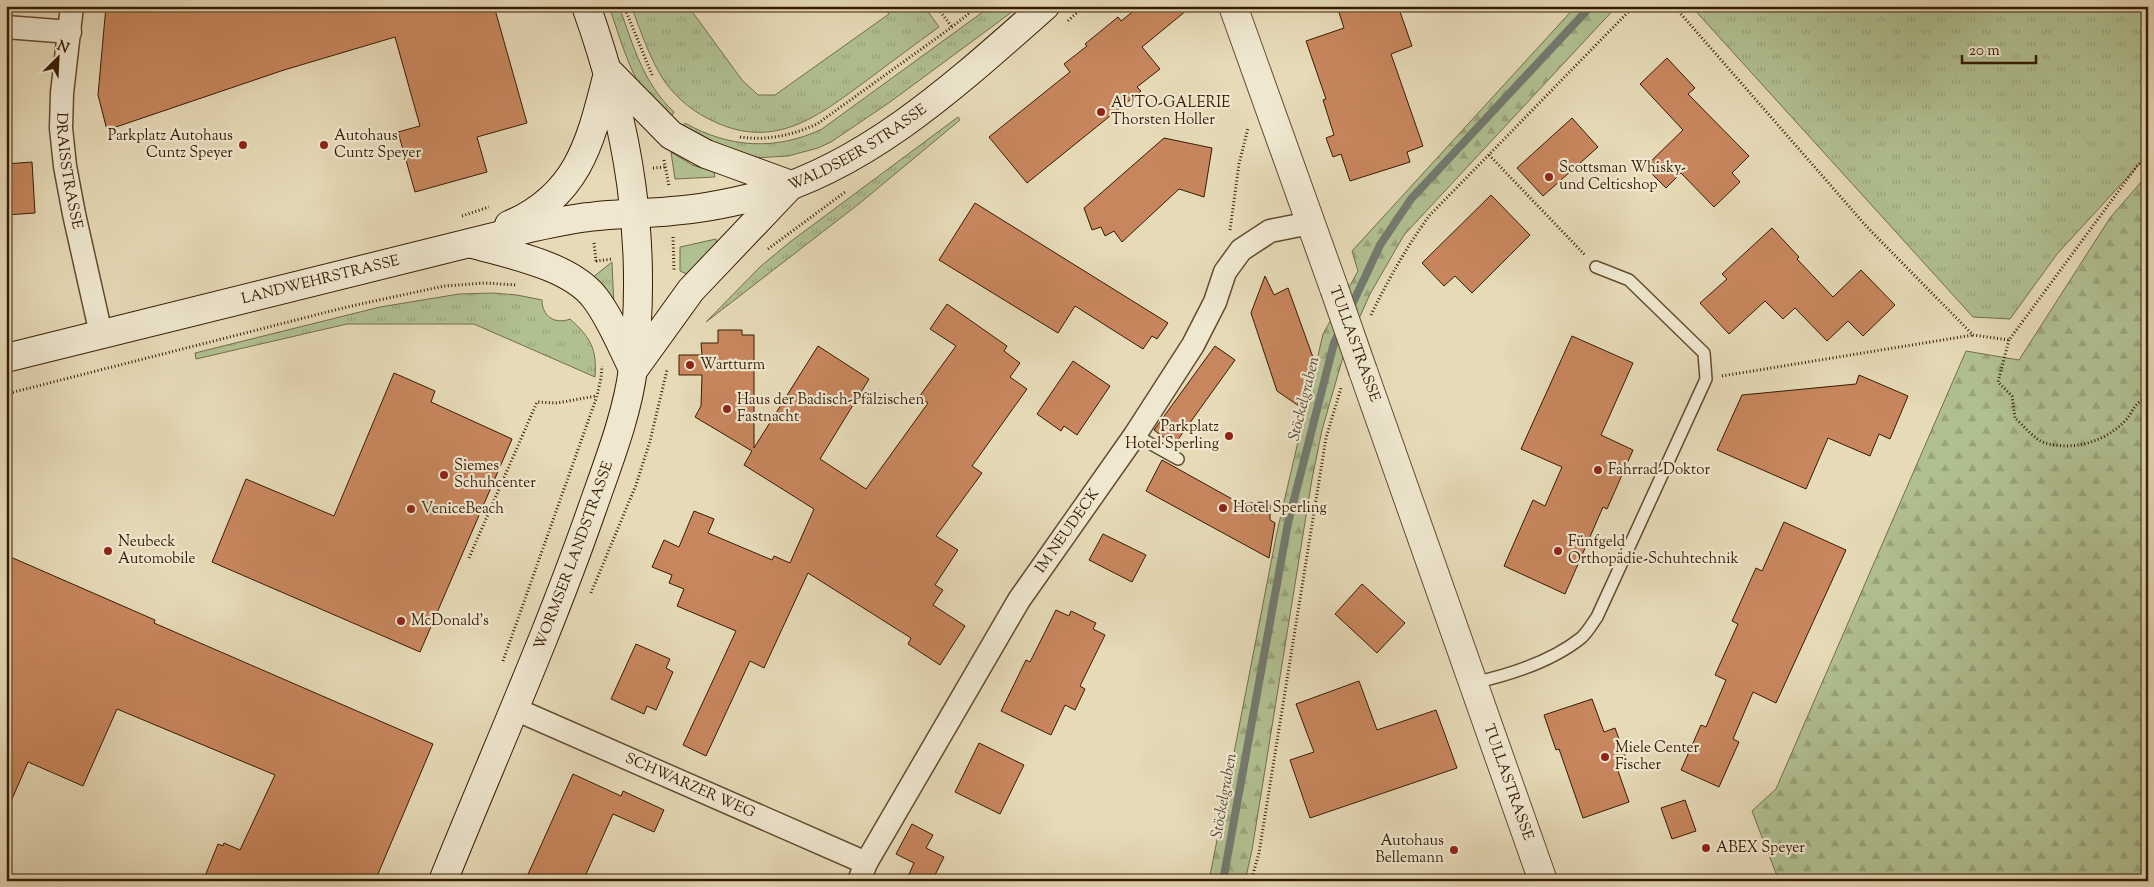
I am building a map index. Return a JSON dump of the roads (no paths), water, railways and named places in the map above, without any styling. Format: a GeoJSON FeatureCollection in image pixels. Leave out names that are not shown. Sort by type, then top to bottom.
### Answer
{"type":"FeatureCollection","features":[{"type":"Feature","properties":{"kind":"main road","name":"WORMSER LANDSTRASSE"},"geometry":{"type":"LineString","coordinates":[[443,881],[515,709],[584,530],[617,431],[633,370],[638,257],[631,171],[620,114],[586,6]]}},
{"type":"Feature","properties":{"kind":"main road","name":"WALDSEER STRASSE"},"geometry":{"type":"LineString","coordinates":[[635,214],[710,206],[757,196],[791,186],[849,159],[895,129],[975,67],[1045,6]]}},
{"type":"Feature","properties":{"kind":"main road","name":"TULLASTRASSE"},"geometry":{"type":"LineString","coordinates":[[1233,6],[1334,288],[1353,377],[1404,482],[1544,881]]}},
{"type":"Feature","properties":{"kind":"main road"},"geometry":{"type":"LineString","coordinates":[[469,242],[538,263],[564,274],[580,284],[594,297],[617,335],[633,370],[691,290],[791,186],[706,154],[671,135],[608,72]]}},
{"type":"Feature","properties":{"kind":"main road"},"geometry":{"type":"LineString","coordinates":[[469,242],[517,222],[545,204],[576,170],[588,145],[608,72]]}},
{"type":"Feature","properties":{"kind":"main road","name":"LANDWEHRSTRASSE"},"geometry":{"type":"LineString","coordinates":[[6,358],[469,242],[591,216],[635,214]]}},
{"type":"Feature","properties":{"kind":"street","name":"DRAISSTRASSE"},"geometry":{"type":"LineString","coordinates":[[72,6],[62,93],[61,128],[65,166],[92,301],[101,334]]}},
{"type":"Feature","properties":{"kind":"street"},"geometry":{"type":"LineString","coordinates":[[6,27],[70,32]]}},
{"type":"Feature","properties":{"kind":"street","name":"IM NEUDECK"},"geometry":{"type":"LineString","coordinates":[[862,872],[1019,600],[1135,435],[1193,345],[1215,302],[1225,272],[1241,250],[1270,231],[1310,223]]}},
{"type":"Feature","properties":{"kind":"street","name":"SCHWARZER WEG"},"geometry":{"type":"LineString","coordinates":[[515,709],[862,872]]}},
{"type":"Feature","properties":{"kind":"lane"},"geometry":{"type":"LineString","coordinates":[[1473,683],[1498,677],[1552,656],[1582,637],[1598,617],[1706,379],[1704,353],[1629,280],[1596,267]]}},
{"type":"Feature","properties":{"kind":"lane"},"geometry":{"type":"LineString","coordinates":[[1135,435],[1178,459]]}},
{"type":"Feature","properties":{"kind":"waterway","name":"Stöckelgraben"},"geometry":{"type":"LineString","coordinates":[[1350,309],[1380,245],[1411,199],[1591,6]]}},
{"type":"Feature","properties":{"kind":"waterway","name":"Stöckelgraben"},"geometry":{"type":"LineString","coordinates":[[1223,881],[1288,523],[1334,343],[1341,328]]}},
{"type":"Feature","properties":{"kind":"place","name":"AUTO-GALERIE Thorsten Holler"},"geometry":{"type":"Point","coordinates":[1101,112]}},
{"type":"Feature","properties":{"kind":"place","name":"Parkplatz Autohaus Cuntz Speyer"},"geometry":{"type":"Point","coordinates":[243,145]}},
{"type":"Feature","properties":{"kind":"place","name":"Autohaus Cuntz Speyer"},"geometry":{"type":"Point","coordinates":[324,145]}},
{"type":"Feature","properties":{"kind":"place","name":"Scottsman Whisky- und Celticshop"},"geometry":{"type":"Point","coordinates":[1549,177]}},
{"type":"Feature","properties":{"kind":"place","name":"Wartturm"},"geometry":{"type":"Point","coordinates":[690,365]}},
{"type":"Feature","properties":{"kind":"place","name":"Haus der Badisch-Pfälzischen Fastnacht"},"geometry":{"type":"Point","coordinates":[727,409]}},
{"type":"Feature","properties":{"kind":"place","name":"Parkplatz Hotel Sperling"},"geometry":{"type":"Point","coordinates":[1229,436]}},
{"type":"Feature","properties":{"kind":"place","name":"Fahrrad-Doktor"},"geometry":{"type":"Point","coordinates":[1598,470]}},
{"type":"Feature","properties":{"kind":"place","name":"Siemes Schuhcenter"},"geometry":{"type":"Point","coordinates":[444,475]}},
{"type":"Feature","properties":{"kind":"place","name":"Hotel Sperling"},"geometry":{"type":"Point","coordinates":[1223,508]}},
{"type":"Feature","properties":{"kind":"place","name":"VeniceBeach"},"geometry":{"type":"Point","coordinates":[411,509]}},
{"type":"Feature","properties":{"kind":"place","name":"Neubeck Automobile"},"geometry":{"type":"Point","coordinates":[108,551]}},
{"type":"Feature","properties":{"kind":"place","name":"Fünfgeld Orthopädie-Schuhtechnik"},"geometry":{"type":"Point","coordinates":[1558,551]}},
{"type":"Feature","properties":{"kind":"place","name":"McDonald's"},"geometry":{"type":"Point","coordinates":[401,621]}},
{"type":"Feature","properties":{"kind":"place","name":"Miele Center Fischer"},"geometry":{"type":"Point","coordinates":[1605,757]}},
{"type":"Feature","properties":{"kind":"place","name":"ABEX Speyer"},"geometry":{"type":"Point","coordinates":[1706,848]}},
{"type":"Feature","properties":{"kind":"place","name":"Autohaus Bellemann"},"geometry":{"type":"Point","coordinates":[1454,850]}}]}
